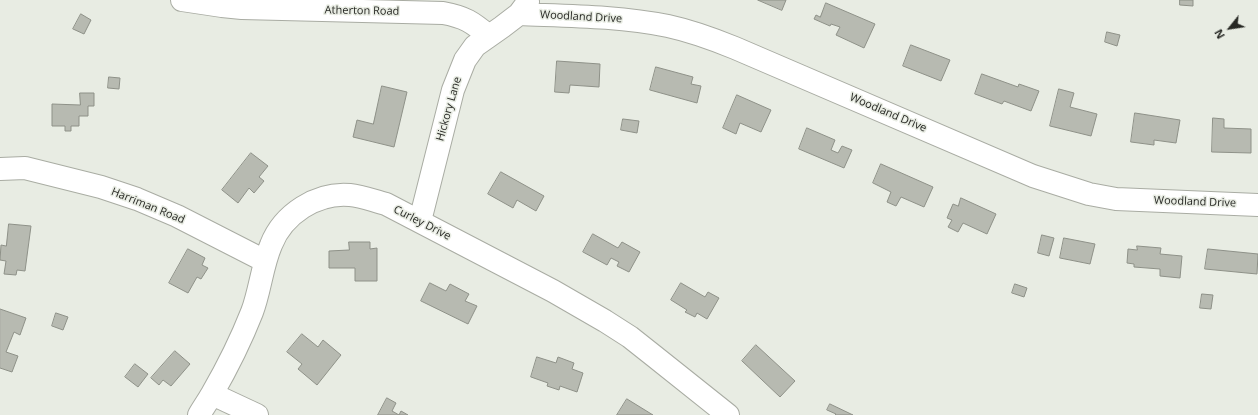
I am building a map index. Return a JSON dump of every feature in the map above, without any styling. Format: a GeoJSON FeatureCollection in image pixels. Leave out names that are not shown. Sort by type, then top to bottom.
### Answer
{"type":"FeatureCollection","features":[{"type":"Feature","properties":{"kind":"street","name":"Atherton Road"},"geometry":{"type":"LineString","coordinates":[[182,0],[208,5],[242,8],[443,13],[456,15],[470,21],[488,36]]}},
{"type":"Feature","properties":{"kind":"street","name":"Hickory Lane"},"geometry":{"type":"LineString","coordinates":[[420,221],[455,85],[465,60],[475,46],[502,27],[524,7]]}},
{"type":"Feature","properties":{"kind":"street","name":"Woodland Drive"},"geometry":{"type":"LineString","coordinates":[[524,7],[669,26],[704,36],[1033,176],[1089,194],[1116,199],[1258,205]]}},
{"type":"Feature","properties":{"kind":"street","name":"Harriman Road"},"geometry":{"type":"LineString","coordinates":[[0,169],[25,168],[101,187],[137,199],[177,216],[265,261]]}},
{"type":"Feature","properties":{"kind":"street","name":"Curley Drive"},"geometry":{"type":"LineString","coordinates":[[199,415],[232,356],[252,311],[270,245],[277,232],[287,220],[311,202],[323,197],[351,195],[368,198],[386,204],[572,301],[630,337],[728,415]]}},
{"type":"Feature","properties":{"kind":"street"},"geometry":{"type":"LineString","coordinates":[[212,394],[257,415]]}},
{"type":"Feature","properties":{"kind":"building"},"geometry":{"type":"Polygon","coordinates":[[[758,0],[786,0],[782,10],[758,0]]]}},
{"type":"Feature","properties":{"kind":"building"},"geometry":{"type":"Polygon","coordinates":[[[1180,0],[1193,0],[1193,6],[1180,5],[1180,0]]]}},
{"type":"Feature","properties":{"kind":"building"},"geometry":{"type":"Polygon","coordinates":[[[826,3],[875,24],[864,48],[836,35],[840,27],[831,24],[830,26],[814,19],[816,15],[820,17],[826,3]]]}},
{"type":"Feature","properties":{"kind":"building"},"geometry":{"type":"Polygon","coordinates":[[[81,14],[91,20],[84,34],[73,29],[81,14]]]}},
{"type":"Feature","properties":{"kind":"building"},"geometry":{"type":"Polygon","coordinates":[[[1107,32],[1120,35],[1117,46],[1105,42],[1107,32]]]}},
{"type":"Feature","properties":{"kind":"building"},"geometry":{"type":"Polygon","coordinates":[[[911,45],[950,60],[941,81],[903,66],[911,45]]]}},
{"type":"Feature","properties":{"kind":"building"},"geometry":{"type":"Polygon","coordinates":[[[557,61],[600,64],[599,87],[570,85],[569,93],[555,92],[557,61]]]}},
{"type":"Feature","properties":{"kind":"building"},"geometry":{"type":"Polygon","coordinates":[[[656,67],[693,77],[691,84],[701,86],[697,103],[650,90],[656,67]]]}},
{"type":"Feature","properties":{"kind":"building"},"geometry":{"type":"Polygon","coordinates":[[[982,74],[1018,87],[1019,84],[1039,91],[1031,111],[1004,101],[1002,104],[975,94],[982,74]]]}},
{"type":"Feature","properties":{"kind":"building"},"geometry":{"type":"Polygon","coordinates":[[[109,77],[120,78],[119,89],[108,88],[109,77]]]}},
{"type":"Feature","properties":{"kind":"building"},"geometry":{"type":"Polygon","coordinates":[[[382,86],[407,92],[394,147],[353,137],[357,120],[373,124],[382,86]]]}},
{"type":"Feature","properties":{"kind":"building"},"geometry":{"type":"Polygon","coordinates":[[[1059,89],[1074,93],[1070,107],[1097,114],[1091,136],[1050,126],[1059,89]]]}},
{"type":"Feature","properties":{"kind":"building"},"geometry":{"type":"Polygon","coordinates":[[[80,93],[94,93],[94,106],[88,106],[88,116],[79,116],[79,126],[71,126],[71,131],[65,131],[65,126],[52,126],[52,104],[80,105],[80,93]]]}},
{"type":"Feature","properties":{"kind":"building"},"geometry":{"type":"Polygon","coordinates":[[[737,95],[771,110],[761,132],[740,123],[736,134],[723,128],[737,95]]]}},
{"type":"Feature","properties":{"kind":"building"},"geometry":{"type":"Polygon","coordinates":[[[1135,113],[1180,120],[1176,143],[1154,140],[1154,145],[1131,142],[1135,113]]]}},
{"type":"Feature","properties":{"kind":"building"},"geometry":{"type":"Polygon","coordinates":[[[1213,118],[1224,119],[1224,128],[1251,129],[1251,153],[1212,152],[1213,118]]]}},
{"type":"Feature","properties":{"kind":"building"},"geometry":{"type":"Polygon","coordinates":[[[623,119],[639,121],[637,133],[621,130],[623,119]]]}},
{"type":"Feature","properties":{"kind":"building"},"geometry":{"type":"Polygon","coordinates":[[[807,128],[835,140],[831,150],[838,153],[842,146],[852,150],[844,168],[799,149],[807,128]]]}},
{"type":"Feature","properties":{"kind":"building"},"geometry":{"type":"Polygon","coordinates":[[[251,153],[268,166],[259,177],[264,181],[254,193],[249,188],[238,203],[222,190],[251,153]]]}},
{"type":"Feature","properties":{"kind":"building"},"geometry":{"type":"Polygon","coordinates":[[[881,164],[933,187],[924,207],[901,197],[896,206],[887,202],[891,192],[873,183],[881,164]]]}},
{"type":"Feature","properties":{"kind":"building"},"geometry":{"type":"Polygon","coordinates":[[[501,172],[544,196],[536,211],[517,200],[513,208],[488,194],[501,172]]]}},
{"type":"Feature","properties":{"kind":"building"},"geometry":{"type":"Polygon","coordinates":[[[961,198],[996,214],[987,234],[963,223],[958,232],[948,227],[952,220],[947,218],[953,204],[958,206],[961,198]]]}},
{"type":"Feature","properties":{"kind":"building"},"geometry":{"type":"Polygon","coordinates":[[[9,224],[31,226],[25,271],[17,270],[16,275],[4,274],[6,261],[0,260],[1,245],[6,246],[9,224]]]}},
{"type":"Feature","properties":{"kind":"building"},"geometry":{"type":"Polygon","coordinates":[[[593,234],[618,248],[622,242],[640,252],[629,272],[617,266],[619,262],[611,258],[607,265],[583,252],[593,234]]]}},
{"type":"Feature","properties":{"kind":"building"},"geometry":{"type":"Polygon","coordinates":[[[1042,235],[1054,238],[1049,256],[1038,253],[1042,235]]]}},
{"type":"Feature","properties":{"kind":"building"},"geometry":{"type":"Polygon","coordinates":[[[1064,238],[1095,244],[1090,264],[1060,258],[1064,238]]]}},
{"type":"Feature","properties":{"kind":"building"},"geometry":{"type":"Polygon","coordinates":[[[349,242],[370,242],[370,249],[377,248],[377,281],[355,281],[355,268],[329,268],[329,251],[349,250],[349,242]]]}},
{"type":"Feature","properties":{"kind":"building"},"geometry":{"type":"Polygon","coordinates":[[[1137,246],[1161,248],[1160,254],[1182,256],[1180,278],[1160,276],[1160,269],[1134,267],[1134,264],[1127,263],[1128,249],[1137,250],[1137,246]]]}},
{"type":"Feature","properties":{"kind":"building"},"geometry":{"type":"Polygon","coordinates":[[[188,249],[205,258],[202,265],[208,268],[201,279],[197,277],[188,293],[169,283],[188,249]]]}},
{"type":"Feature","properties":{"kind":"building"},"geometry":{"type":"Polygon","coordinates":[[[1208,249],[1258,254],[1257,274],[1205,269],[1208,249]]]}},
{"type":"Feature","properties":{"kind":"building"},"geometry":{"type":"Polygon","coordinates":[[[430,283],[446,291],[450,284],[469,294],[465,301],[477,306],[468,324],[421,301],[430,283]]]}},
{"type":"Feature","properties":{"kind":"building"},"geometry":{"type":"Polygon","coordinates":[[[681,283],[705,297],[708,292],[719,298],[707,319],[697,313],[695,317],[685,312],[687,310],[671,300],[681,283]]]}},
{"type":"Feature","properties":{"kind":"building"},"geometry":{"type":"Polygon","coordinates":[[[1015,284],[1027,288],[1024,297],[1012,293],[1015,284]]]}},
{"type":"Feature","properties":{"kind":"building"},"geometry":{"type":"Polygon","coordinates":[[[1202,294],[1213,295],[1211,309],[1200,308],[1202,294]]]}},
{"type":"Feature","properties":{"kind":"building"},"geometry":{"type":"Polygon","coordinates":[[[0,309],[26,318],[20,335],[14,332],[6,352],[18,356],[12,372],[0,368],[0,309]]]}},
{"type":"Feature","properties":{"kind":"building"},"geometry":{"type":"Polygon","coordinates":[[[56,313],[68,317],[63,330],[52,326],[56,313]]]}},
{"type":"Feature","properties":{"kind":"building"},"geometry":{"type":"Polygon","coordinates":[[[302,334],[318,347],[323,340],[341,355],[317,385],[298,369],[302,364],[287,352],[302,334]]]}},
{"type":"Feature","properties":{"kind":"building"},"geometry":{"type":"Polygon","coordinates":[[[756,345],[795,381],[780,397],[742,361],[756,345]]]}},
{"type":"Feature","properties":{"kind":"building"},"geometry":{"type":"Polygon","coordinates":[[[175,351],[190,364],[171,386],[163,380],[159,385],[151,378],[175,351]]]}},
{"type":"Feature","properties":{"kind":"building"},"geometry":{"type":"Polygon","coordinates":[[[537,357],[556,363],[558,357],[574,363],[572,369],[583,373],[577,392],[560,386],[559,390],[547,386],[548,383],[531,377],[537,357]]]}},
{"type":"Feature","properties":{"kind":"building"},"geometry":{"type":"Polygon","coordinates":[[[135,364],[148,374],[138,387],[125,377],[135,364]]]}},
{"type":"Feature","properties":{"kind":"building"},"geometry":{"type":"Polygon","coordinates":[[[387,398],[396,403],[392,411],[399,415],[378,415],[387,398]]]}},
{"type":"Feature","properties":{"kind":"building"},"geometry":{"type":"Polygon","coordinates":[[[627,399],[653,415],[617,415],[627,399]]]}},
{"type":"Feature","properties":{"kind":"building"},"geometry":{"type":"Polygon","coordinates":[[[830,404],[853,415],[835,415],[836,414],[827,410],[830,404]]]}},
{"type":"Feature","properties":{"kind":"building"},"geometry":{"type":"Polygon","coordinates":[[[401,411],[408,415],[399,415],[401,411]]]}}]}
